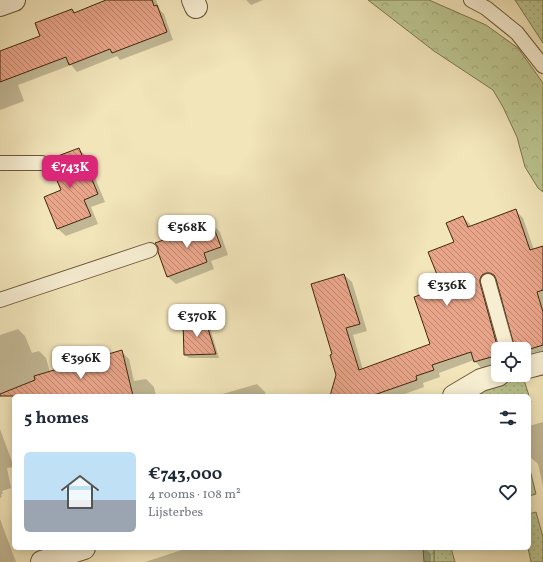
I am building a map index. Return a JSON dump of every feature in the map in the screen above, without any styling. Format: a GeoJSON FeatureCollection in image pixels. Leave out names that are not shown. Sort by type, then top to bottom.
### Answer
{"type":"FeatureCollection","features":[{"type":"Feature","properties":{"kind":"street"},"geometry":{"type":"LineString","coordinates":[[0,5],[14,0]]}},
{"type":"Feature","properties":{"kind":"street"},"geometry":{"type":"LineString","coordinates":[[531,366],[543,363]]}},
{"type":"Feature","properties":{"kind":"street"},"geometry":{"type":"LineString","coordinates":[[457,394],[481,380],[491,377]]}},
{"type":"Feature","properties":{"kind":"street"},"geometry":{"type":"LineString","coordinates":[[42,562],[78,550]]}},
{"type":"Feature","properties":{"kind":"lane"},"geometry":{"type":"LineString","coordinates":[[471,0],[486,8],[517,33],[543,66]]}},
{"type":"Feature","properties":{"kind":"lane"},"geometry":{"type":"LineString","coordinates":[[0,163],[42,163]]}},
{"type":"Feature","properties":{"kind":"lane"},"geometry":{"type":"LineString","coordinates":[[0,300],[150,250]]}},
{"type":"Feature","properties":{"kind":"lane"},"geometry":{"type":"LineString","coordinates":[[488,281],[505,342]]}},
{"type":"Feature","properties":{"kind":"green space"},"geometry":{"type":"Polygon","coordinates":[[[368,0],[429,0],[486,25],[518,48],[543,83],[543,192],[538,188],[525,167],[517,137],[493,90],[434,51],[368,0]]]}},
{"type":"Feature","properties":{"kind":"green space"},"geometry":{"type":"Polygon","coordinates":[[[515,0],[543,0],[543,43],[515,0]]]}},
{"type":"Feature","properties":{"kind":"green space"},"geometry":{"type":"Polygon","coordinates":[[[506,382],[525,382],[528,394],[472,394],[506,382]]]}},
{"type":"Feature","properties":{"kind":"green space"},"geometry":{"type":"Polygon","coordinates":[[[531,474],[536,494],[531,495],[531,474]]]}},
{"type":"Feature","properties":{"kind":"green space"},"geometry":{"type":"Polygon","coordinates":[[[536,512],[543,537],[543,562],[531,562],[528,550],[531,550],[531,513],[536,512]]]}},
{"type":"Feature","properties":{"kind":"green space"},"geometry":{"type":"Polygon","coordinates":[[[423,550],[434,550],[434,562],[424,562],[423,550]]]}},
{"type":"Feature","properties":{"kind":"green space"},"geometry":{"type":"Polygon","coordinates":[[[434,550],[452,550],[455,562],[434,562],[434,550]]]}},
{"type":"Feature","properties":{"kind":"building"},"geometry":{"type":"Polygon","coordinates":[[[106,0],[152,0],[154,6],[157,5],[167,32],[112,53],[110,49],[69,65],[66,57],[0,82],[0,51],[40,36],[35,23],[72,9],[74,13],[106,0]]]}},
{"type":"Feature","properties":{"kind":"building"},"geometry":{"type":"Polygon","coordinates":[[[79,148],[98,194],[84,200],[91,216],[57,229],[44,197],[61,190],[50,164],[50,159],[79,148]]]}},
{"type":"Feature","properties":{"kind":"building"},"geometry":{"type":"Polygon","coordinates":[[[516,209],[530,250],[543,246],[543,290],[537,292],[543,312],[543,345],[531,349],[531,342],[513,342],[496,279],[494,275],[486,273],[482,275],[480,283],[496,342],[491,342],[491,357],[474,362],[471,352],[432,365],[434,370],[416,376],[417,380],[377,394],[331,394],[336,375],[330,355],[332,354],[311,284],[344,274],[360,324],[346,328],[359,370],[430,344],[414,297],[442,287],[428,252],[454,242],[446,223],[463,216],[468,227],[516,209]]]}},
{"type":"Feature","properties":{"kind":"building"},"geometry":{"type":"Polygon","coordinates":[[[212,223],[221,247],[204,253],[207,262],[167,277],[158,252],[158,247],[155,243],[212,223]]]}},
{"type":"Feature","properties":{"kind":"building"},"geometry":{"type":"Polygon","coordinates":[[[204,316],[216,354],[184,355],[183,322],[204,316]]]}},
{"type":"Feature","properties":{"kind":"building"},"geometry":{"type":"Polygon","coordinates":[[[122,350],[133,394],[12,394],[12,396],[0,396],[0,394],[35,380],[34,376],[122,350]]]}}]}
